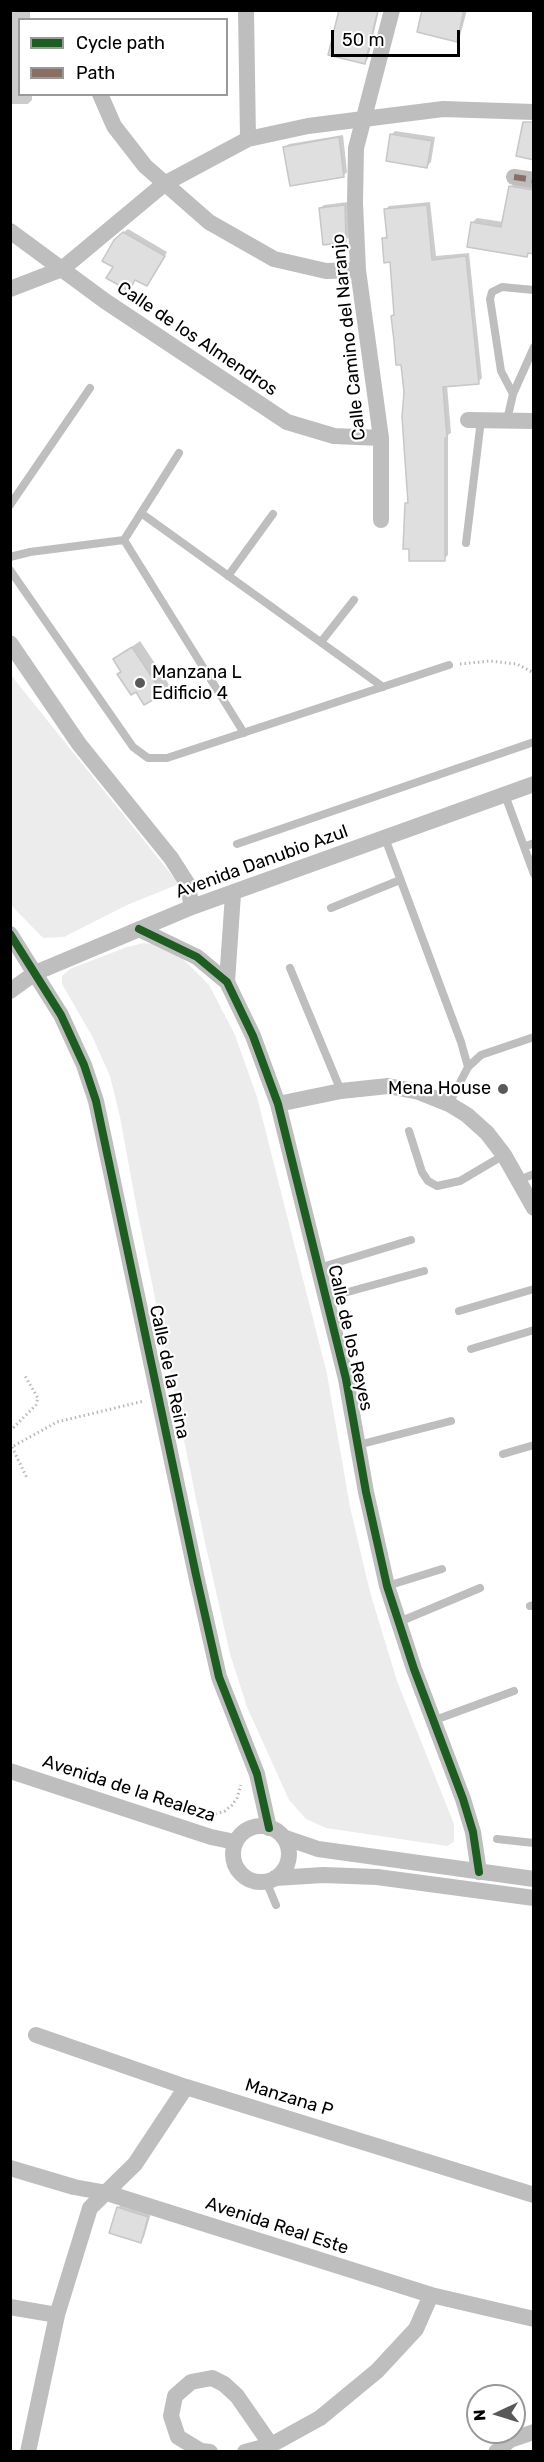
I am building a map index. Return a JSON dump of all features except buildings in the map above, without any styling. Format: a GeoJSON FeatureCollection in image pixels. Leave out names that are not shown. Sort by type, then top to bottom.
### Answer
{"type":"FeatureCollection","features":[{"type":"Feature","properties":{"kind":"street"},"geometry":{"type":"LineString","coordinates":[[246,10],[248,139]]}},
{"type":"Feature","properties":{"kind":"street","name":"Calle Camino del Naranjo"},"geometry":{"type":"LineString","coordinates":[[381,520],[381,438],[358,270],[355,203],[356,148],[392,10]]}},
{"type":"Feature","properties":{"kind":"street"},"geometry":{"type":"LineString","coordinates":[[101,96],[114,126],[146,166],[209,222],[274,259],[326,271],[358,270]]}},
{"type":"Feature","properties":{"kind":"street"},"geometry":{"type":"LineString","coordinates":[[10,289],[62,270],[164,184],[248,139],[308,126],[443,109],[534,112]]}},
{"type":"Feature","properties":{"kind":"street"},"geometry":{"type":"LineString","coordinates":[[514,177],[534,180]]}},
{"type":"Feature","properties":{"kind":"street","name":"Calle de los Almendros"},"geometry":{"type":"LineString","coordinates":[[10,231],[105,301],[287,422],[334,436],[381,438]]}},
{"type":"Feature","properties":{"kind":"street"},"geometry":{"type":"LineString","coordinates":[[474,420],[534,421]]}},
{"type":"Feature","properties":{"kind":"street"},"geometry":{"type":"LineString","coordinates":[[10,643],[79,744],[171,858],[187,883],[192,907]]}},
{"type":"Feature","properties":{"kind":"street","name":"Avenida Danubio Azul"},"geometry":{"type":"LineString","coordinates":[[10,991],[35,973],[192,907],[534,784]]}},
{"type":"Feature","properties":{"kind":"street","name":"Calle de los Reyes"},"geometry":{"type":"LineString","coordinates":[[227,982],[233,894]]}},
{"type":"Feature","properties":{"kind":"street","name":"Calle de los Reyes"},"geometry":{"type":"LineString","coordinates":[[139,929],[197,957],[227,982],[253,1036],[278,1104],[346,1379],[387,1586],[463,1799],[473,1832],[479,1872]]}},
{"type":"Feature","properties":{"kind":"street","name":"Calle de la Reina"},"geometry":{"type":"LineString","coordinates":[[10,934],[66,1025],[84,1065],[96,1101],[150,1396],[219,1677],[257,1774],[276,1832]]}},
{"type":"Feature","properties":{"kind":"street"},"geometry":{"type":"LineString","coordinates":[[278,1104],[341,1091],[388,1086],[419,1092],[449,1104],[487,1133],[504,1155],[526,1177],[534,1208]]}},
{"type":"Feature","properties":{"kind":"street","name":"Avenida de la Realeza"},"geometry":{"type":"LineString","coordinates":[[10,1771],[211,1837],[235,1842]]}},
{"type":"Feature","properties":{"kind":"street"},"geometry":{"type":"LineString","coordinates":[[534,1879],[318,1849],[261,1826],[246,1830],[235,1842],[233,1852],[234,1862],[239,1871],[246,1878],[256,1881],[323,1875],[376,1878],[534,1898]]}},
{"type":"Feature","properties":{"kind":"street"},"geometry":{"type":"LineString","coordinates":[[270,1880],[286,1864],[287,1845],[276,1832]]}},
{"type":"Feature","properties":{"kind":"street","name":"Manzana P"},"geometry":{"type":"LineString","coordinates":[[36,2034],[186,2087],[534,2195]]}},
{"type":"Feature","properties":{"kind":"street"},"geometry":{"type":"LineString","coordinates":[[28,2451],[57,2315],[90,2208],[135,2164],[186,2087]]}},
{"type":"Feature","properties":{"kind":"street","name":"Avenida Real Este"},"geometry":{"type":"LineString","coordinates":[[10,2168],[74,2187],[107,2193],[430,2295],[534,2319]]}},
{"type":"Feature","properties":{"kind":"street"},"geometry":{"type":"LineString","coordinates":[[245,2451],[272,2445],[320,2418],[377,2371],[416,2329],[430,2295]]}},
{"type":"Feature","properties":{"kind":"street"},"geometry":{"type":"LineString","coordinates":[[10,2307],[57,2315]]}},
{"type":"Feature","properties":{"kind":"street"},"geometry":{"type":"LineString","coordinates":[[210,2451],[201,2451],[178,2437],[171,2416],[175,2396],[190,2382],[212,2378],[224,2384],[237,2396],[272,2445]]}},
{"type":"Feature","properties":{"kind":"street"},"geometry":{"type":"LineString","coordinates":[[496,2451],[510,2440],[534,2432]]}},
{"type":"Feature","properties":{"kind":"lane"},"geometry":{"type":"LineString","coordinates":[[513,394],[501,371],[490,300],[492,292],[502,287],[534,290]]}},
{"type":"Feature","properties":{"kind":"lane"},"geometry":{"type":"LineString","coordinates":[[507,420],[513,394],[534,347]]}},
{"type":"Feature","properties":{"kind":"lane"},"geometry":{"type":"LineString","coordinates":[[10,506],[90,388]]}},
{"type":"Feature","properties":{"kind":"lane"},"geometry":{"type":"LineString","coordinates":[[466,543],[474,420]]}},
{"type":"Feature","properties":{"kind":"lane"},"geometry":{"type":"LineString","coordinates":[[124,540],[179,453]]}},
{"type":"Feature","properties":{"kind":"lane"},"geometry":{"type":"LineString","coordinates":[[141,513],[383,687]]}},
{"type":"Feature","properties":{"kind":"lane"},"geometry":{"type":"LineString","coordinates":[[228,576],[273,514]]}},
{"type":"Feature","properties":{"kind":"lane"},"geometry":{"type":"LineString","coordinates":[[10,557],[30,552],[124,540]]}},
{"type":"Feature","properties":{"kind":"lane"},"geometry":{"type":"LineString","coordinates":[[124,540],[244,733]]}},
{"type":"Feature","properties":{"kind":"lane"},"geometry":{"type":"LineString","coordinates":[[10,570],[133,747],[141,755],[157,760],[449,665]]}},
{"type":"Feature","properties":{"kind":"lane"},"geometry":{"type":"LineString","coordinates":[[321,642],[354,600]]}},
{"type":"Feature","properties":{"kind":"lane"},"geometry":{"type":"LineString","coordinates":[[237,844],[534,742]]}},
{"type":"Feature","properties":{"kind":"lane"},"geometry":{"type":"LineString","coordinates":[[505,795],[534,874]]}},
{"type":"Feature","properties":{"kind":"lane"},"geometry":{"type":"LineString","coordinates":[[385,838],[468,1066]]}},
{"type":"Feature","properties":{"kind":"lane"},"geometry":{"type":"LineString","coordinates":[[524,847],[534,843]]}},
{"type":"Feature","properties":{"kind":"lane"},"geometry":{"type":"LineString","coordinates":[[331,908],[400,880]]}},
{"type":"Feature","properties":{"kind":"lane"},"geometry":{"type":"LineString","coordinates":[[290,968],[341,1091]]}},
{"type":"Feature","properties":{"kind":"lane"},"geometry":{"type":"LineString","coordinates":[[449,1104],[468,1066],[481,1055],[534,1037]]}},
{"type":"Feature","properties":{"kind":"lane"},"geometry":{"type":"LineString","coordinates":[[409,1131],[422,1172],[428,1181],[438,1186],[460,1181],[504,1155]]}},
{"type":"Feature","properties":{"kind":"lane"},"geometry":{"type":"LineString","coordinates":[[319,1268],[411,1240]]}},
{"type":"Feature","properties":{"kind":"lane"},"geometry":{"type":"LineString","coordinates":[[326,1298],[424,1271]]}},
{"type":"Feature","properties":{"kind":"lane"},"geometry":{"type":"LineString","coordinates":[[459,1311],[534,1289]]}},
{"type":"Feature","properties":{"kind":"lane"},"geometry":{"type":"LineString","coordinates":[[471,1349],[534,1330]]}},
{"type":"Feature","properties":{"kind":"lane"},"geometry":{"type":"LineString","coordinates":[[358,1445],[451,1421]]}},
{"type":"Feature","properties":{"kind":"lane"},"geometry":{"type":"LineString","coordinates":[[503,1454],[534,1445]]}},
{"type":"Feature","properties":{"kind":"lane"},"geometry":{"type":"LineString","coordinates":[[387,1586],[442,1569]]}},
{"type":"Feature","properties":{"kind":"lane"},"geometry":{"type":"LineString","coordinates":[[399,1622],[480,1588]]}},
{"type":"Feature","properties":{"kind":"lane"},"geometry":{"type":"LineString","coordinates":[[435,1720],[514,1691]]}},
{"type":"Feature","properties":{"kind":"lane"},"geometry":{"type":"LineString","coordinates":[[497,1839],[534,1843]]}},
{"type":"Feature","properties":{"kind":"lane"},"geometry":{"type":"LineString","coordinates":[[270,1880],[276,1905]]}},
{"type":"Feature","properties":{"kind":"path"},"geometry":{"type":"LineString","coordinates":[[449,665],[490,661],[517,664],[534,673]]}},
{"type":"Feature","properties":{"kind":"path"},"geometry":{"type":"LineString","coordinates":[[10,1431],[36,1405],[38,1398],[25,1376]]}},
{"type":"Feature","properties":{"kind":"path"},"geometry":{"type":"LineString","coordinates":[[27,1478],[11,1446],[57,1422],[150,1396]]}},
{"type":"Feature","properties":{"kind":"path"},"geometry":{"type":"LineString","coordinates":[[206,1818],[225,1811],[232,1805],[241,1787],[241,1778]]}},
{"type":"Feature","properties":{"kind":"shaded area"},"geometry":{"type":"Polygon","coordinates":[[[10,674],[179,884],[127,905],[64,937],[43,938],[11,905],[10,674]]]}},
{"type":"Feature","properties":{"kind":"shaded area"},"geometry":{"type":"Polygon","coordinates":[[[144,943],[160,945],[179,955],[209,985],[235,1035],[257,1097],[327,1374],[350,1507],[370,1592],[397,1681],[454,1824],[454,1842],[447,1846],[326,1828],[306,1819],[289,1800],[247,1707],[230,1654],[204,1538],[110,1076],[92,1036],[62,984],[62,976],[70,969],[127,947],[144,943]]]}},
{"type":"Feature","properties":{"kind":"marked path"},"geometry":{"type":"LineString","coordinates":[[514,177],[534,180]]}},
{"type":"Feature","properties":{"kind":"cycle path"},"geometry":{"type":"LineString","coordinates":[[139,929],[197,957],[227,982],[253,1036],[278,1104],[346,1379],[366,1492],[387,1586],[414,1669],[463,1799],[473,1832],[479,1872]]}},
{"type":"Feature","properties":{"kind":"cycle path"},"geometry":{"type":"LineString","coordinates":[[10,934],[61,1015],[84,1065],[96,1101],[219,1677],[257,1774],[269,1828]]}},
{"type":"Feature","properties":{"kind":"place","name":"Manzana L Edificio 4"},"geometry":{"type":"Point","coordinates":[140,683]}},
{"type":"Feature","properties":{"kind":"place","name":"Mena House"},"geometry":{"type":"Point","coordinates":[503,1089]}}]}
